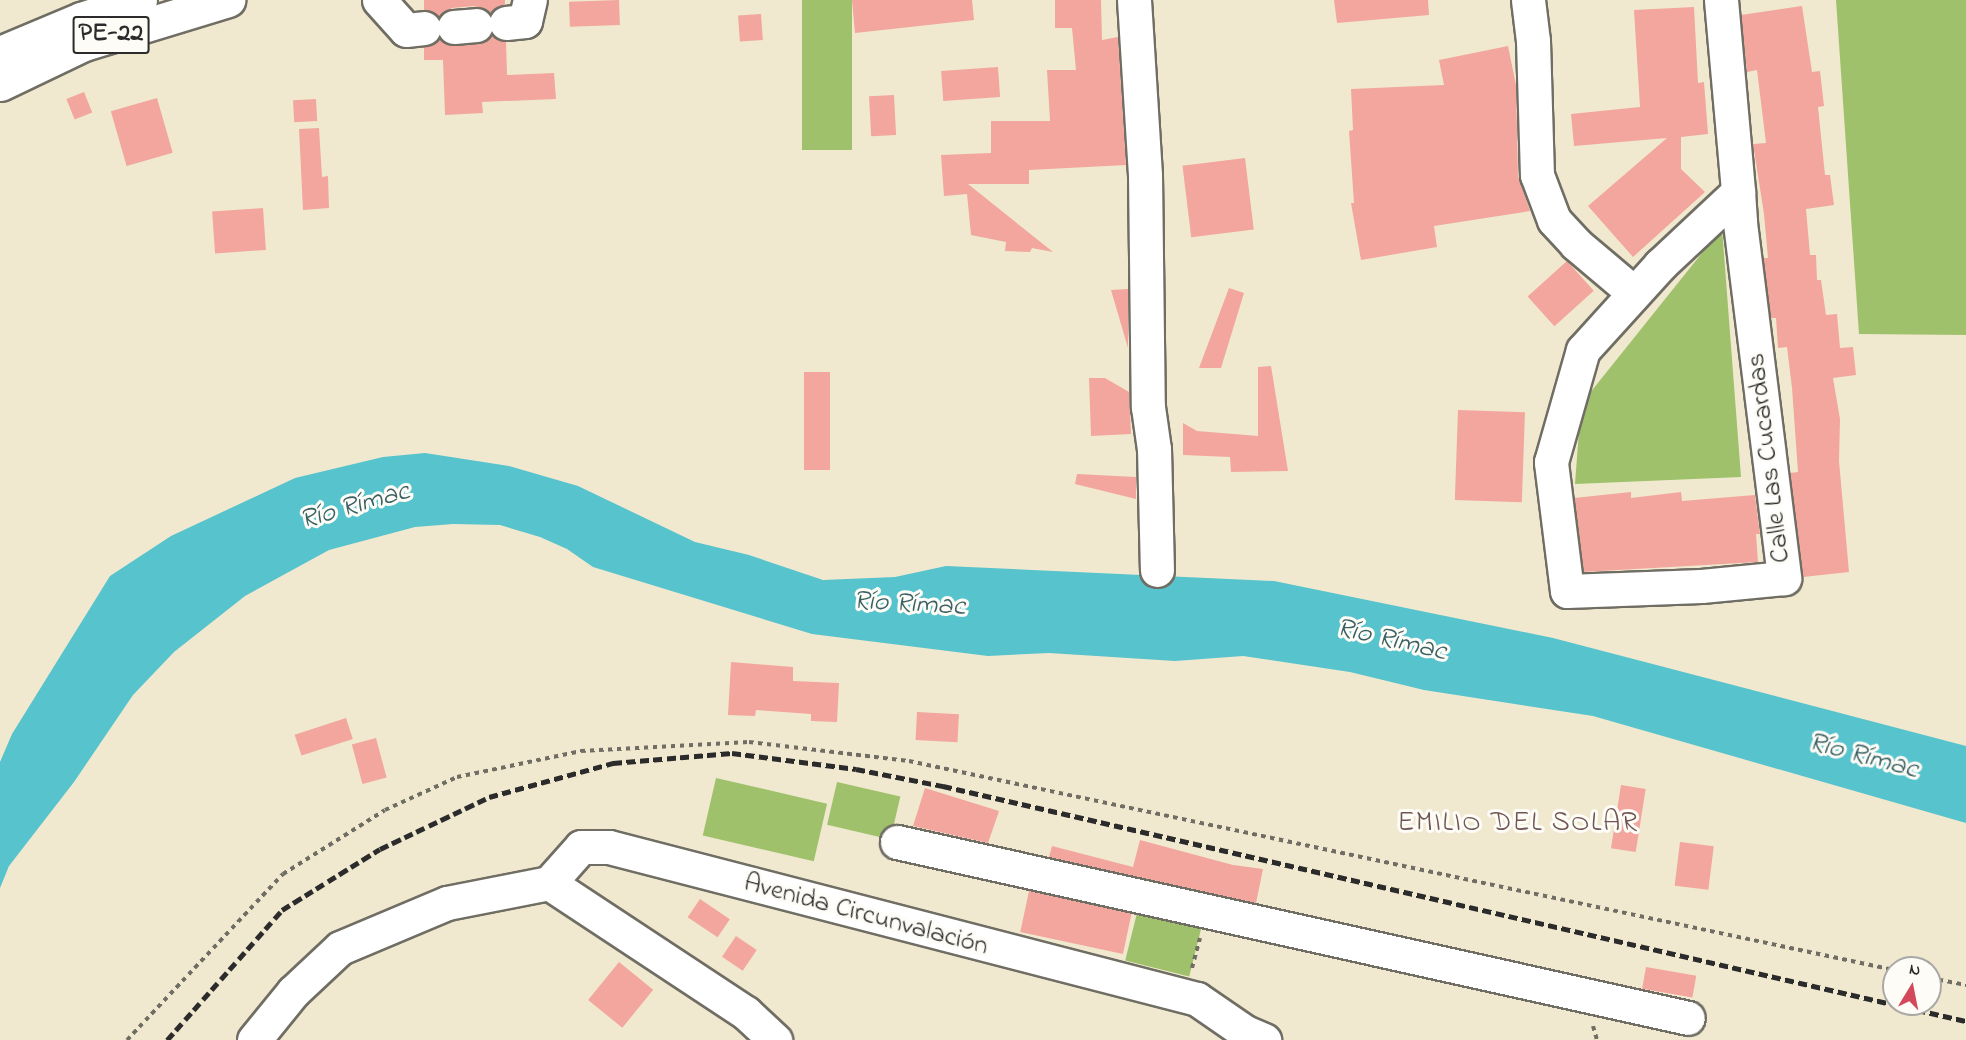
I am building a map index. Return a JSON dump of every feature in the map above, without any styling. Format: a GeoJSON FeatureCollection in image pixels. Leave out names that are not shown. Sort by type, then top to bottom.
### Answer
{"type":"FeatureCollection","features":[{"type":"Feature","properties":{"kind":"main road","name":"PE-22"},"geometry":{"type":"LineString","coordinates":[[0,84],[84,44],[228,0]]}},
{"type":"Feature","properties":{"kind":"main road"},"geometry":{"type":"LineString","coordinates":[[379,0],[406,30],[525,21],[530,0]]}},
{"type":"Feature","properties":{"kind":"main road"},"geometry":{"type":"LineString","coordinates":[[1134,0],[1145,176],[1148,407],[1154,449],[1158,570]]}},
{"type":"Feature","properties":{"kind":"main road"},"geometry":{"type":"LineString","coordinates":[[1528,0],[1533,40],[1537,175],[1554,220],[1576,244],[1634,293]]}},
{"type":"Feature","properties":{"kind":"main road","name":"Calle Las Cucardas"},"geometry":{"type":"LineString","coordinates":[[1721,0],[1738,192],[1784,578],[1701,586],[1567,591],[1551,462],[1583,350],[1634,293],[1738,192]]}},
{"type":"Feature","properties":{"kind":"main road","name":"PE-22"},"geometry":{"type":"LineString","coordinates":[[0,53],[128,2]]}},
{"type":"Feature","properties":{"kind":"main road"},"geometry":{"type":"LineString","coordinates":[[897,842],[1688,1018]]}},
{"type":"Feature","properties":{"kind":"main road","name":"Avenida Circunvalación"},"geometry":{"type":"LineString","coordinates":[[549,883],[581,847],[609,847],[1191,997],[1245,1032],[1264,1040]]}},
{"type":"Feature","properties":{"kind":"main road"},"geometry":{"type":"LineString","coordinates":[[254,1040],[293,992],[340,948],[447,903],[549,883],[746,1013],[775,1040]]}},
{"type":"Feature","properties":{"kind":"path"},"geometry":{"type":"LineString","coordinates":[[1191,997],[1207,911]]}},
{"type":"Feature","properties":{"kind":"path"},"geometry":{"type":"LineString","coordinates":[[1942,980],[1966,985]]}},
{"type":"Feature","properties":{"kind":"green space"},"geometry":{"type":"Polygon","coordinates":[[[802,0],[852,0],[852,150],[802,150],[802,0]]]}},
{"type":"Feature","properties":{"kind":"green space"},"geometry":{"type":"Polygon","coordinates":[[[1836,0],[1966,0],[1966,335],[1859,334],[1836,0]]]}},
{"type":"Feature","properties":{"kind":"green space"},"geometry":{"type":"Polygon","coordinates":[[[1722,228],[1741,477],[1575,484],[1581,404],[1722,228]]]}},
{"type":"Feature","properties":{"kind":"green space"},"geometry":{"type":"Polygon","coordinates":[[[716,778],[827,804],[814,861],[703,835],[716,778]]]}},
{"type":"Feature","properties":{"kind":"green space"},"geometry":{"type":"Polygon","coordinates":[[[837,782],[900,797],[890,839],[827,825],[837,782]]]}},
{"type":"Feature","properties":{"kind":"green space"},"geometry":{"type":"Polygon","coordinates":[[[1138,909],[1202,925],[1189,976],[1125,960],[1138,909]]]}},
{"type":"Feature","properties":{"kind":"water","name":"Río Rímac"},"geometry":{"type":"Polygon","coordinates":[[[425,453],[509,466],[578,486],[695,542],[749,555],[823,580],[895,577],[946,566],[1274,581],[1553,638],[1966,746],[1966,823],[1593,716],[1424,690],[1350,672],[1243,656],[1175,661],[1049,653],[988,656],[812,634],[593,567],[567,549],[540,537],[500,525],[453,524],[415,527],[329,550],[245,596],[174,652],[133,695],[74,782],[9,866],[0,888],[0,762],[12,734],[110,576],[171,536],[295,478],[383,457],[425,453]]]}},
{"type":"Feature","properties":{"kind":"building"},"geometry":{"type":"Polygon","coordinates":[[[424,0],[505,0],[505,4],[490,13],[474,6],[452,8],[439,17],[424,10],[424,0]]]}},
{"type":"Feature","properties":{"kind":"building"},"geometry":{"type":"Polygon","coordinates":[[[619,0],[620,25],[570,27],[569,2],[619,0]]]}},
{"type":"Feature","properties":{"kind":"building"},"geometry":{"type":"Polygon","coordinates":[[[852,0],[972,0],[974,20],[855,33],[852,0]]]}},
{"type":"Feature","properties":{"kind":"building"},"geometry":{"type":"Polygon","coordinates":[[[1055,0],[1101,0],[1102,40],[1118,37],[1126,165],[1029,170],[1029,184],[968,184],[1053,252],[1032,248],[1030,252],[1005,251],[1006,242],[971,235],[967,194],[944,196],[941,155],[991,153],[991,121],[1050,121],[1047,70],[1076,70],[1072,28],[1055,28],[1055,0]]]}},
{"type":"Feature","properties":{"kind":"building"},"geometry":{"type":"Polygon","coordinates":[[[1334,0],[1428,0],[1429,15],[1337,23],[1334,0]]]}},
{"type":"Feature","properties":{"kind":"building"},"geometry":{"type":"Polygon","coordinates":[[[1802,6],[1812,72],[1820,71],[1824,106],[1818,107],[1825,175],[1830,175],[1834,205],[1806,209],[1810,255],[1816,255],[1817,280],[1821,280],[1826,315],[1837,314],[1840,348],[1853,347],[1856,375],[1833,378],[1840,419],[1839,461],[1849,572],[1803,577],[1790,473],[1798,472],[1792,388],[1787,347],[1778,348],[1776,318],[1771,318],[1763,258],[1768,258],[1764,214],[1753,144],[1766,143],[1757,70],[1747,72],[1741,15],[1802,6]]]}},
{"type":"Feature","properties":{"kind":"building"},"geometry":{"type":"Polygon","coordinates":[[[1694,7],[1698,83],[1704,82],[1708,134],[1681,137],[1681,169],[1705,192],[1633,257],[1588,206],[1667,138],[1574,146],[1571,114],[1640,107],[1634,10],[1694,7]]]}},
{"type":"Feature","properties":{"kind":"building"},"geometry":{"type":"Polygon","coordinates":[[[761,14],[763,40],[740,42],[738,16],[761,14]]]}},
{"type":"Feature","properties":{"kind":"building"},"geometry":{"type":"Polygon","coordinates":[[[492,35],[506,41],[507,75],[554,73],[556,99],[482,102],[483,113],[445,115],[443,60],[424,60],[424,47],[439,38],[455,46],[478,44],[492,35]]]}},
{"type":"Feature","properties":{"kind":"building"},"geometry":{"type":"Polygon","coordinates":[[[1508,46],[1516,85],[1518,176],[1530,211],[1434,226],[1437,247],[1361,260],[1351,203],[1354,203],[1349,131],[1353,130],[1351,89],[1444,85],[1439,60],[1508,46]]]}},
{"type":"Feature","properties":{"kind":"building"},"geometry":{"type":"Polygon","coordinates":[[[998,67],[1000,97],[943,101],[941,71],[998,67]]]}},
{"type":"Feature","properties":{"kind":"building"},"geometry":{"type":"Polygon","coordinates":[[[84,92],[92,112],[75,120],[66,99],[84,92]]]}},
{"type":"Feature","properties":{"kind":"building"},"geometry":{"type":"Polygon","coordinates":[[[894,95],[896,135],[871,136],[869,96],[894,95]]]}},
{"type":"Feature","properties":{"kind":"building"},"geometry":{"type":"Polygon","coordinates":[[[157,98],[173,153],[127,166],[111,111],[157,98]]]}},
{"type":"Feature","properties":{"kind":"building"},"geometry":{"type":"Polygon","coordinates":[[[316,99],[317,121],[294,122],[293,100],[316,99]]]}},
{"type":"Feature","properties":{"kind":"building"},"geometry":{"type":"Polygon","coordinates":[[[319,128],[322,177],[328,176],[329,208],[303,210],[299,129],[319,128]]]}},
{"type":"Feature","properties":{"kind":"building"},"geometry":{"type":"Polygon","coordinates":[[[1245,158],[1254,229],[1191,237],[1182,166],[1245,158]]]}},
{"type":"Feature","properties":{"kind":"building"},"geometry":{"type":"Polygon","coordinates":[[[263,208],[266,250],[215,253],[212,212],[263,208]]]}},
{"type":"Feature","properties":{"kind":"building"},"geometry":{"type":"Polygon","coordinates":[[[1567,261],[1594,291],[1554,326],[1528,296],[1567,261]]]}},
{"type":"Feature","properties":{"kind":"building"},"geometry":{"type":"Polygon","coordinates":[[[1229,288],[1244,293],[1221,368],[1199,368],[1229,288]]]}},
{"type":"Feature","properties":{"kind":"building"},"geometry":{"type":"Polygon","coordinates":[[[1128,289],[1128,348],[1111,290],[1128,289]]]}},
{"type":"Feature","properties":{"kind":"building"},"geometry":{"type":"Polygon","coordinates":[[[1271,366],[1288,471],[1231,472],[1230,457],[1183,455],[1183,423],[1197,431],[1258,436],[1258,367],[1271,366]]]}},
{"type":"Feature","properties":{"kind":"building"},"geometry":{"type":"Polygon","coordinates":[[[804,372],[830,372],[830,470],[804,470],[804,372]]]}},
{"type":"Feature","properties":{"kind":"building"},"geometry":{"type":"Polygon","coordinates":[[[1089,378],[1105,378],[1129,392],[1131,434],[1091,436],[1089,378]]]}},
{"type":"Feature","properties":{"kind":"building"},"geometry":{"type":"Polygon","coordinates":[[[1458,410],[1525,412],[1522,502],[1455,500],[1458,410]]]}},
{"type":"Feature","properties":{"kind":"building"},"geometry":{"type":"Polygon","coordinates":[[[1077,474],[1136,477],[1136,499],[1075,484],[1077,474]]]}},
{"type":"Feature","properties":{"kind":"building"},"geometry":{"type":"Polygon","coordinates":[[[1631,492],[1631,498],[1681,492],[1682,501],[1755,495],[1760,534],[1756,534],[1758,562],[1583,572],[1574,498],[1631,492]]]}},
{"type":"Feature","properties":{"kind":"building"},"geometry":{"type":"Polygon","coordinates":[[[731,662],[793,667],[793,681],[839,683],[837,722],[811,721],[811,714],[756,710],[755,716],[728,715],[731,662]]]}},
{"type":"Feature","properties":{"kind":"building"},"geometry":{"type":"Polygon","coordinates":[[[917,712],[959,714],[957,742],[916,740],[917,712]]]}},
{"type":"Feature","properties":{"kind":"building"},"geometry":{"type":"Polygon","coordinates":[[[346,718],[353,739],[301,756],[295,735],[346,718]]]}},
{"type":"Feature","properties":{"kind":"building"},"geometry":{"type":"Polygon","coordinates":[[[376,738],[387,778],[362,784],[352,744],[376,738]]]}},
{"type":"Feature","properties":{"kind":"building"},"geometry":{"type":"Polygon","coordinates":[[[1621,785],[1646,789],[1636,852],[1611,848],[1621,785]]]}},
{"type":"Feature","properties":{"kind":"building"},"geometry":{"type":"Polygon","coordinates":[[[925,788],[999,811],[988,843],[913,826],[925,788]]]}},
{"type":"Feature","properties":{"kind":"building"},"geometry":{"type":"Polygon","coordinates":[[[1140,840],[1233,865],[1263,869],[1256,903],[1049,857],[1052,846],[1133,867],[1140,840]]]}},
{"type":"Feature","properties":{"kind":"building"},"geometry":{"type":"Polygon","coordinates":[[[1680,842],[1714,846],[1708,890],[1675,886],[1680,842]]]}},
{"type":"Feature","properties":{"kind":"building"},"geometry":{"type":"Polygon","coordinates":[[[1029,891],[1132,913],[1123,954],[1020,932],[1029,891]]]}},
{"type":"Feature","properties":{"kind":"building"},"geometry":{"type":"Polygon","coordinates":[[[700,899],[730,919],[718,937],[688,917],[700,899]]]}},
{"type":"Feature","properties":{"kind":"building"},"geometry":{"type":"Polygon","coordinates":[[[736,936],[757,950],[743,971],[722,957],[736,936]]]}},
{"type":"Feature","properties":{"kind":"building"},"geometry":{"type":"Polygon","coordinates":[[[619,962],[653,990],[622,1028],[588,1000],[619,962]]]}},
{"type":"Feature","properties":{"kind":"building"},"geometry":{"type":"Polygon","coordinates":[[[1646,967],[1696,976],[1692,998],[1642,989],[1646,967]]]}},
{"type":"Feature","properties":{"kind":"railway"},"geometry":{"type":"LineString","coordinates":[[167,1040],[282,910],[380,849],[489,797],[613,763],[732,753],[856,769],[943,786],[1966,1021]]}},
{"type":"Feature","properties":{"kind":"district","name":"EMILIO DEL SOLAR"},"geometry":{"type":"Point","coordinates":[1518,824]}}]}
